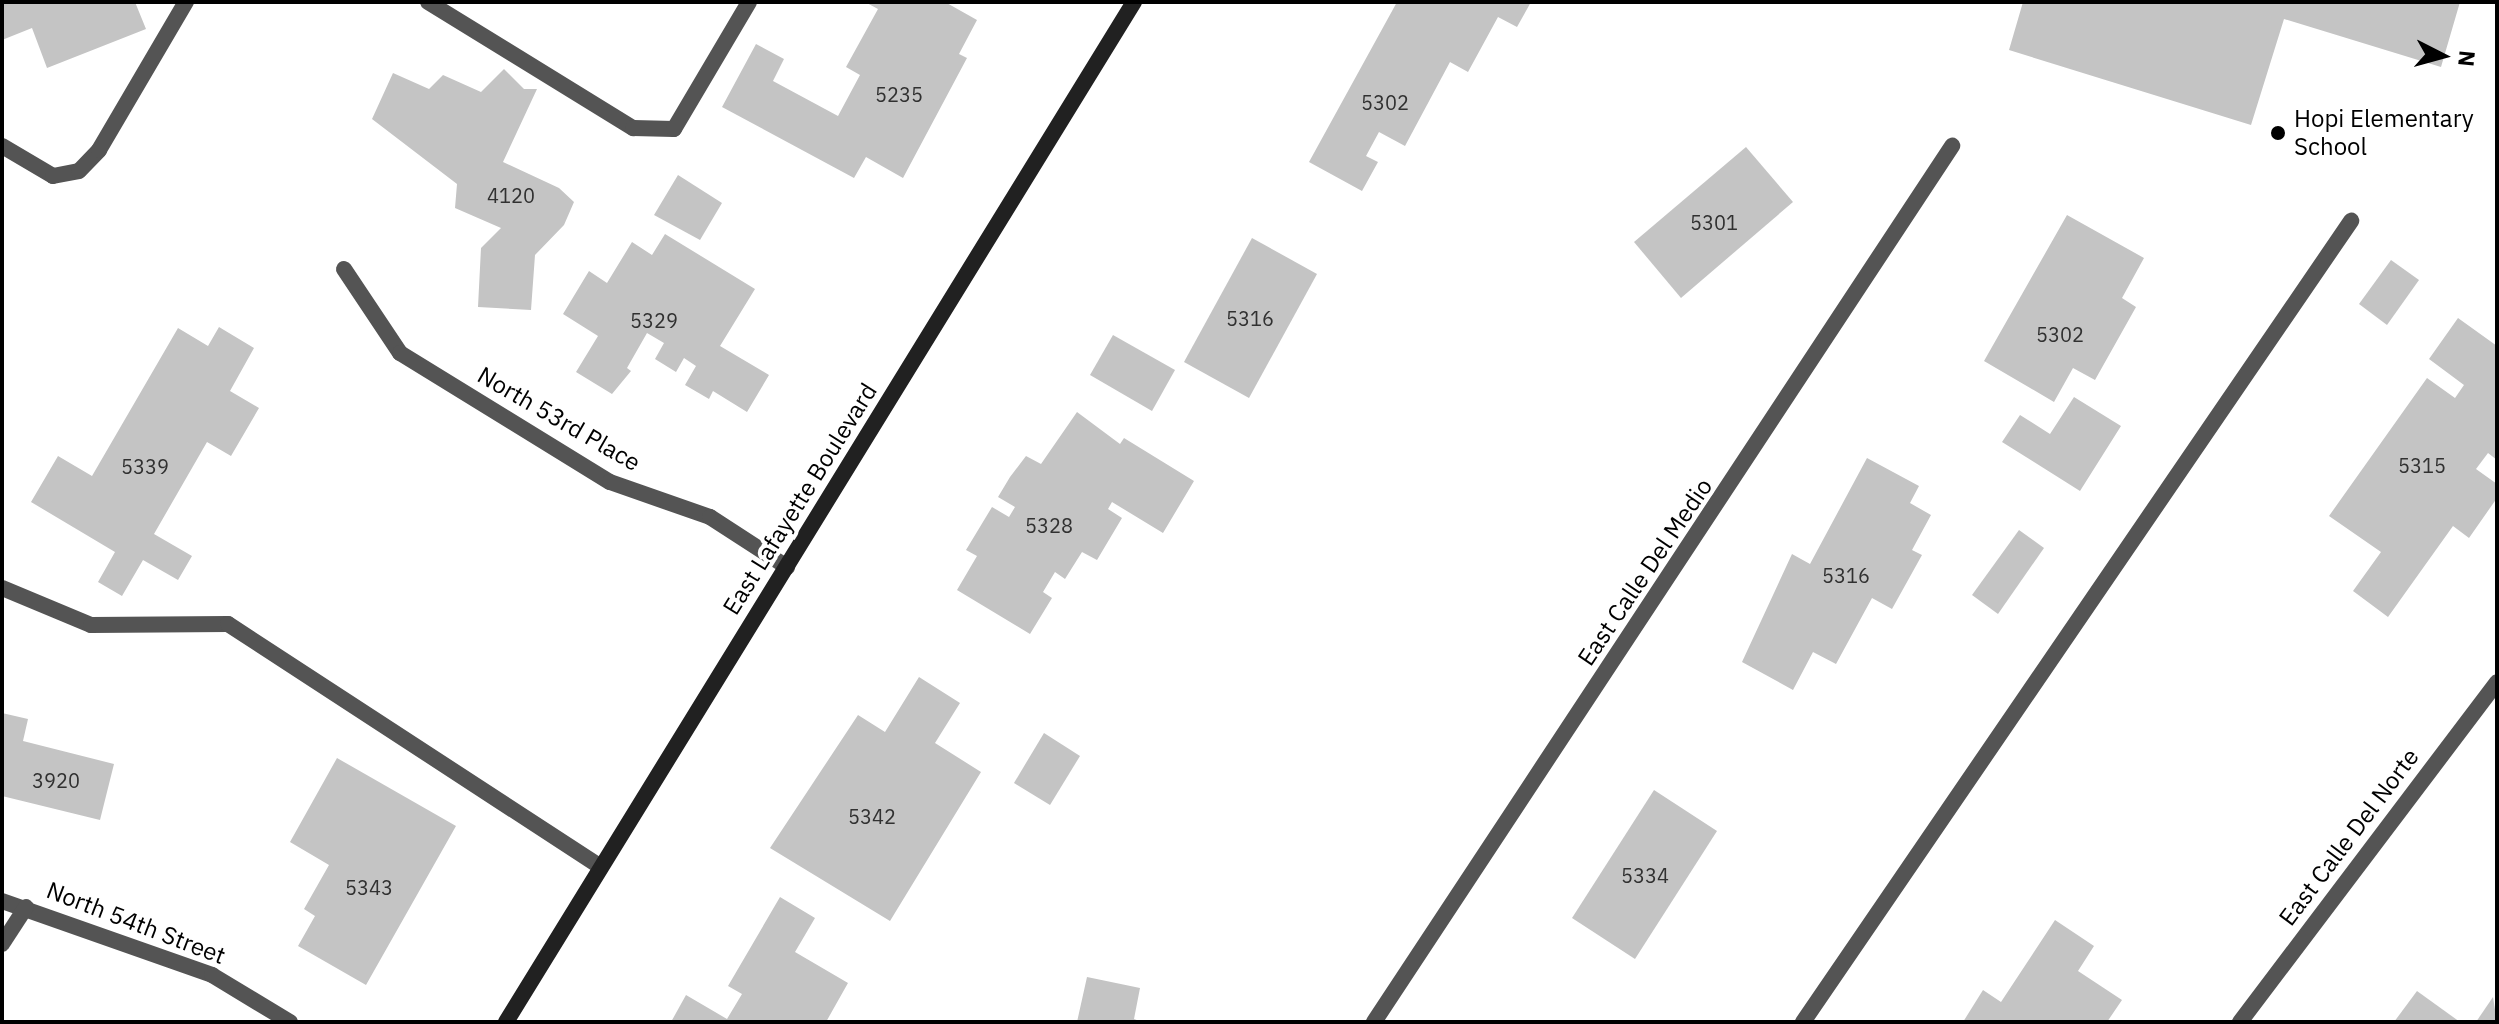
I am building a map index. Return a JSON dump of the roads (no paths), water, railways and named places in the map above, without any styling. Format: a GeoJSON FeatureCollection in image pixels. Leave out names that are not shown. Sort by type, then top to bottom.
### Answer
{"type":"FeatureCollection","features":[{"type":"Feature","properties":{"kind":"street"},"geometry":{"type":"LineString","coordinates":[[2,146],[53,176],[79,171],[99,150],[186,2]]}},
{"type":"Feature","properties":{"kind":"street"},"geometry":{"type":"LineString","coordinates":[[428,2],[633,128],[674,129],[749,2]]}},
{"type":"Feature","properties":{"kind":"street","name":"East Lafayette Boulevard"},"geometry":{"type":"LineString","coordinates":[[506,1022],[1134,2]]}},
{"type":"Feature","properties":{"kind":"street","name":"East Calle Del Medio"},"geometry":{"type":"LineString","coordinates":[[1374,1022],[1952,146]]}},
{"type":"Feature","properties":{"kind":"street"},"geometry":{"type":"LineString","coordinates":[[1803,1022],[2351,221]]}},
{"type":"Feature","properties":{"kind":"street","name":"North 53rd Place"},"geometry":{"type":"LineString","coordinates":[[344,269],[400,353],[610,482],[710,517],[787,567]]}},
{"type":"Feature","properties":{"kind":"street"},"geometry":{"type":"LineString","coordinates":[[2,588],[91,625],[228,624],[601,867]]}},
{"type":"Feature","properties":{"kind":"street","name":"East Calle Del Norte"},"geometry":{"type":"LineString","coordinates":[[2240,1022],[2497,682]]}},
{"type":"Feature","properties":{"kind":"street","name":"North 54th Street"},"geometry":{"type":"LineString","coordinates":[[2,901],[212,975],[290,1022]]}},
{"type":"Feature","properties":{"kind":"street"},"geometry":{"type":"LineString","coordinates":[[2,944],[26,907]]}},
{"type":"Feature","properties":{"kind":"place","name":"Hopi Elementary School"},"geometry":{"type":"Point","coordinates":[2278,133]}}]}
